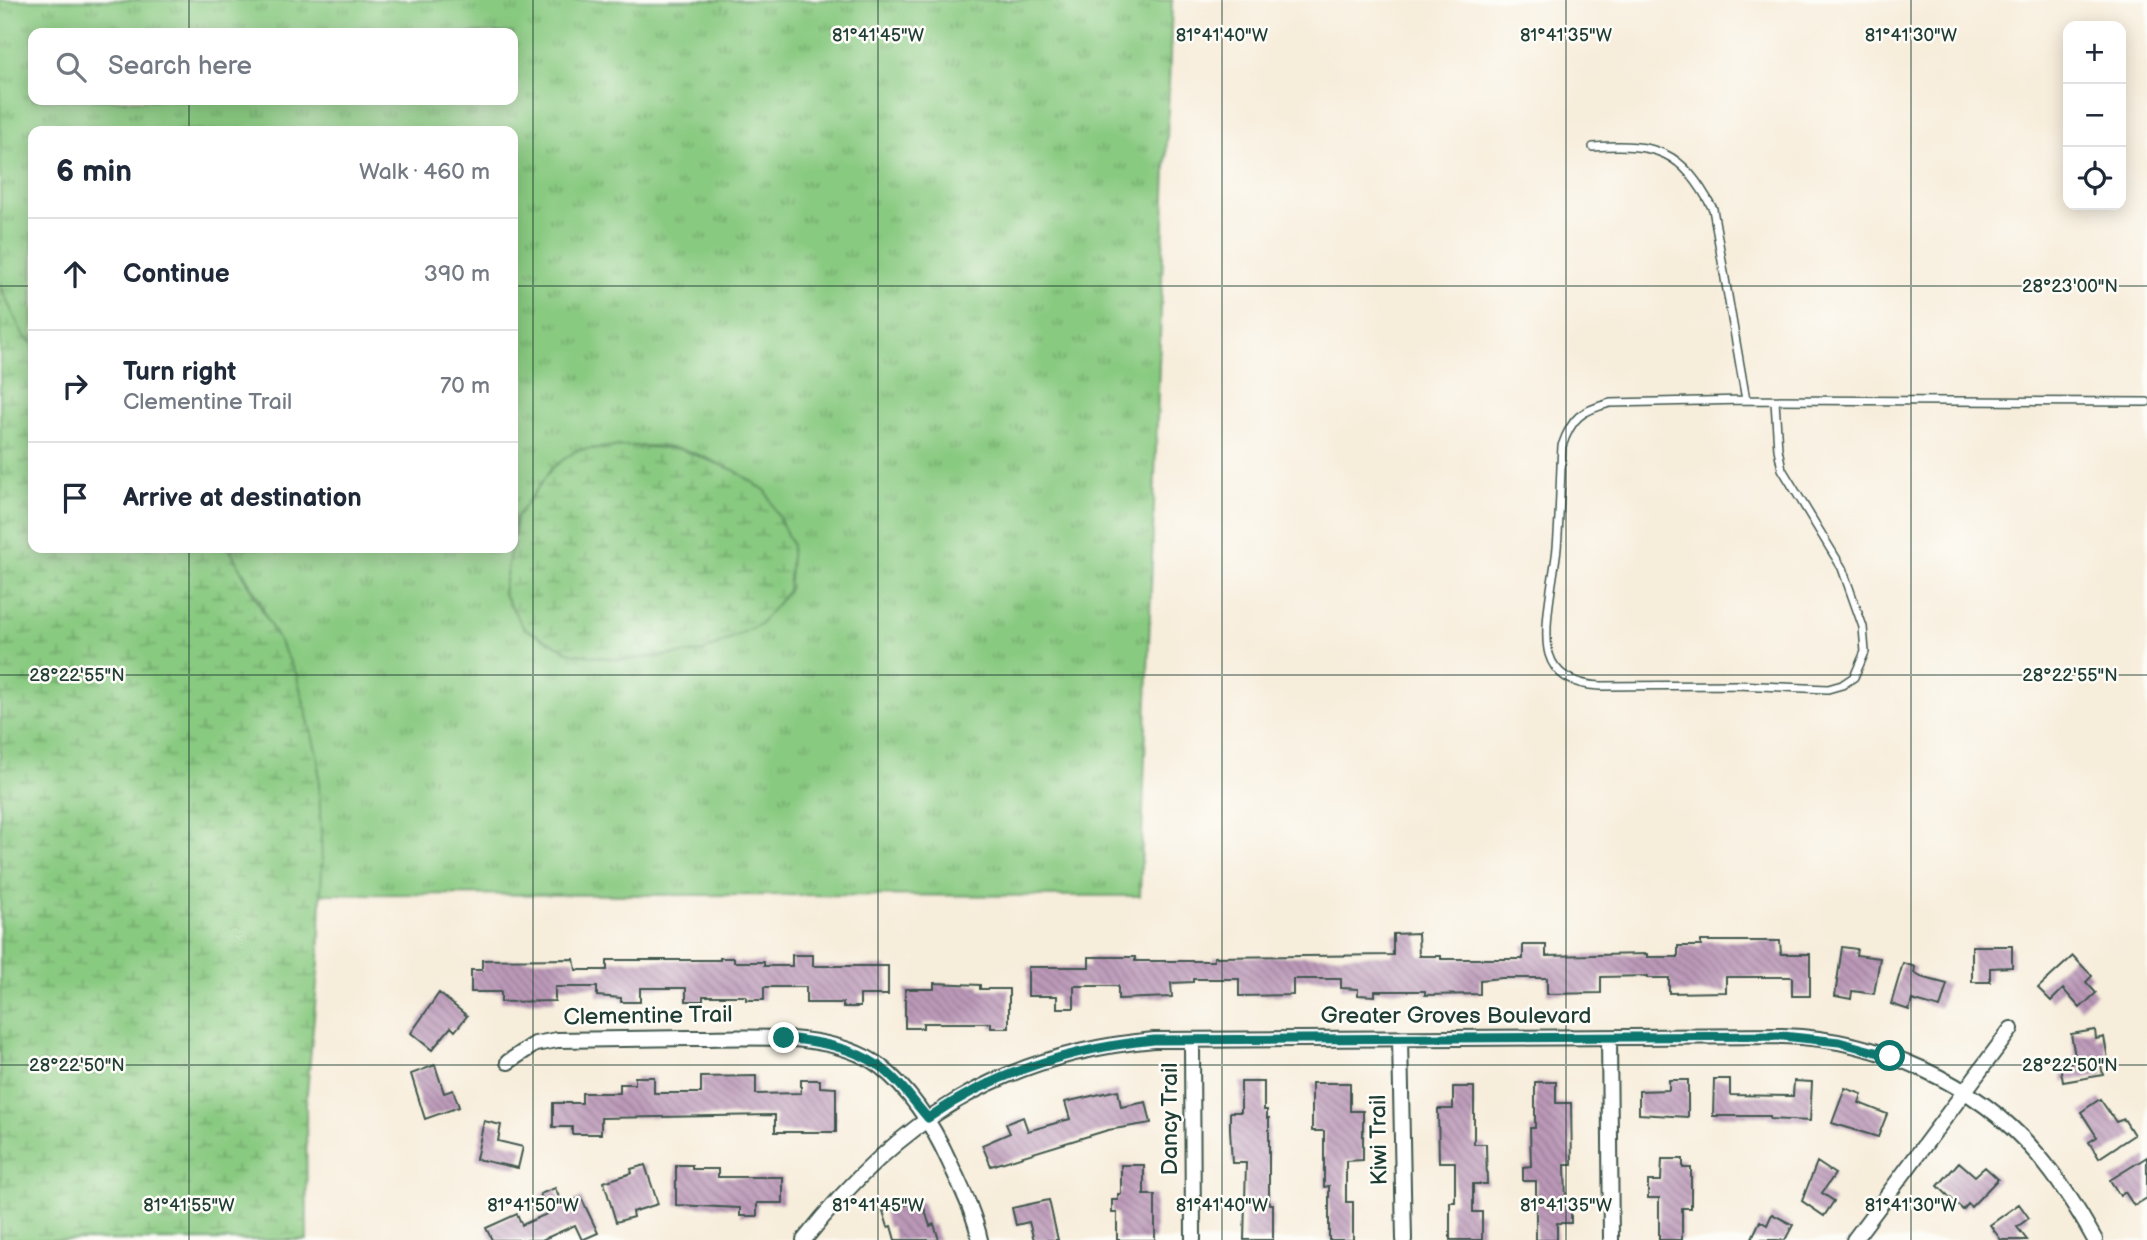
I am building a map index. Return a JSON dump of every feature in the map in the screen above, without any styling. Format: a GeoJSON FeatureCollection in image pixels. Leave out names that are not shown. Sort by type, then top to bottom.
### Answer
{"type":"FeatureCollection","features":[{"type":"Feature","properties":{"kind":"street"},"geometry":{"type":"LineString","coordinates":[[1854,1240],[1962,1091],[2011,1029]]}},
{"type":"Feature","properties":{"kind":"street","name":"Greater Groves Boulevard"},"geometry":{"type":"LineString","coordinates":[[804,1240],[863,1171],[928,1118],[959,1098],[995,1080],[1055,1058],[1116,1045],[1154,1040],[1783,1036],[1856,1045],[1906,1062],[1962,1091],[2003,1121],[2037,1153],[2059,1181],[2095,1240]]}},
{"type":"Feature","properties":{"kind":"street"},"geometry":{"type":"LineString","coordinates":[[1609,1038],[1611,1240]]}},
{"type":"Feature","properties":{"kind":"street","name":"Clementine Trail"},"geometry":{"type":"LineString","coordinates":[[508,1062],[535,1044],[557,1040],[798,1039],[861,1056],[880,1066],[928,1118],[965,1195],[980,1240]]}},
{"type":"Feature","properties":{"kind":"street","name":"Kiwi Trail"},"geometry":{"type":"LineString","coordinates":[[1400,1039],[1404,1240]]}},
{"type":"Feature","properties":{"kind":"street","name":"Dancy Trail"},"geometry":{"type":"LineString","coordinates":[[1192,1040],[1193,1240]]}},
{"type":"Feature","properties":{"kind":"lane"},"geometry":{"type":"LineString","coordinates":[[1593,147],[1630,145],[1659,150],[1682,164],[1700,185],[1713,209],[1746,400]]}},
{"type":"Feature","properties":{"kind":"lane"},"geometry":{"type":"LineString","coordinates":[[1775,401],[1782,469],[1842,568],[1863,627],[1865,652],[1854,677],[1842,685],[1828,689],[1737,685],[1600,686],[1585,685],[1567,679],[1549,655],[1547,632],[1557,546],[1562,446],[1567,431],[1577,417],[1591,408],[1610,402],[1746,400],[2147,402]]}},
{"type":"Feature","properties":{"kind":"green space"},"geometry":{"type":"Polygon","coordinates":[[[0,0],[1172,0],[1140,896],[321,894],[318,758],[260,601],[232,553],[510,553],[503,593],[766,492],[713,461],[679,449],[641,446],[577,450],[518,516],[518,126],[28,126],[28,340],[23,335],[0,286],[0,0]]]}},
{"type":"Feature","properties":{"kind":"green space"},"geometry":{"type":"Polygon","coordinates":[[[0,286],[23,335],[28,340],[28,553],[232,553],[296,673],[318,758],[322,862],[319,962],[306,1104],[307,1240],[0,1240],[0,286]]]}},
{"type":"Feature","properties":{"kind":"green space"},"geometry":{"type":"Polygon","coordinates":[[[627,446],[680,449],[734,470],[766,491],[792,545],[788,591],[760,624],[703,652],[621,660],[571,653],[524,628],[503,593],[510,553],[518,553],[518,515],[552,468],[577,450],[627,446]]]}},
{"type":"Feature","properties":{"kind":"building"},"geometry":{"type":"Polygon","coordinates":[[[1418,933],[1419,956],[1441,956],[1441,959],[1523,959],[1523,945],[1546,945],[1546,956],[1647,954],[1647,957],[1678,957],[1678,946],[1701,946],[1701,941],[1780,941],[1781,954],[1810,954],[1810,996],[1792,996],[1792,977],[1726,977],[1726,992],[1669,993],[1669,978],[1647,976],[1601,977],[1601,993],[1547,994],[1547,978],[1502,978],[1480,980],[1480,994],[1425,995],[1425,991],[1375,991],[1375,996],[1358,995],[1358,989],[1341,988],[1341,979],[1293,979],[1293,995],[1239,996],[1239,979],[1193,979],[1193,982],[1171,983],[1172,997],[1118,999],[1118,986],[1074,986],[1074,1008],[1057,1008],[1057,996],[1028,996],[1028,967],[1089,967],[1089,957],[1135,957],[1135,961],[1214,961],[1214,957],[1393,955],[1393,934],[1418,933]]]}},
{"type":"Feature","properties":{"kind":"building"},"geometry":{"type":"Polygon","coordinates":[[[1972,946],[2012,946],[2012,967],[1990,968],[1990,982],[1972,982],[1972,946]]]}},
{"type":"Feature","properties":{"kind":"building"},"geometry":{"type":"Polygon","coordinates":[[[1842,947],[1857,949],[1856,955],[1880,958],[1874,994],[1852,991],[1851,999],[1835,996],[1842,947]]]}},
{"type":"Feature","properties":{"kind":"building"},"geometry":{"type":"Polygon","coordinates":[[[792,955],[813,955],[813,966],[888,966],[888,995],[860,995],[860,1007],[843,1007],[843,1003],[806,1003],[806,987],[764,987],[764,1000],[746,1000],[746,996],[703,996],[703,1001],[686,1001],[686,988],[640,988],[640,1002],[621,1002],[621,998],[597,996],[597,987],[555,987],[555,1001],[501,1002],[501,992],[471,992],[471,970],[482,970],[482,960],[574,959],[576,970],[607,970],[607,960],[734,958],[734,962],[792,966],[792,955]]]}},
{"type":"Feature","properties":{"kind":"building"},"geometry":{"type":"Polygon","coordinates":[[[2073,956],[2092,976],[2086,982],[2096,993],[2080,1008],[2063,989],[2051,1001],[2038,988],[2073,956]]]}},
{"type":"Feature","properties":{"kind":"building"},"geometry":{"type":"Polygon","coordinates":[[[1903,963],[1915,967],[1914,973],[1921,977],[1947,984],[1940,1008],[1912,1000],[1909,1010],[1891,1004],[1903,963]]]}},
{"type":"Feature","properties":{"kind":"building"},"geometry":{"type":"Polygon","coordinates":[[[934,983],[980,985],[980,989],[1009,989],[1009,1028],[991,1028],[991,1023],[923,1023],[923,1028],[905,1028],[905,989],[934,989],[934,983]]]}},
{"type":"Feature","properties":{"kind":"building"},"geometry":{"type":"Polygon","coordinates":[[[439,993],[467,1016],[455,1031],[451,1027],[432,1050],[411,1033],[439,993]]]}},
{"type":"Feature","properties":{"kind":"building"},"geometry":{"type":"Polygon","coordinates":[[[2095,1030],[2096,1039],[2104,1037],[2108,1059],[2100,1060],[2103,1075],[2063,1082],[2060,1065],[2076,1062],[2071,1034],[2095,1030]]]}},
{"type":"Feature","properties":{"kind":"building"},"geometry":{"type":"Polygon","coordinates":[[[435,1065],[444,1093],[453,1090],[459,1107],[425,1119],[411,1074],[435,1065]]]}},
{"type":"Feature","properties":{"kind":"building"},"geometry":{"type":"Polygon","coordinates":[[[756,1076],[756,1094],[801,1093],[801,1080],[820,1080],[820,1087],[836,1088],[836,1132],[775,1132],[775,1115],[601,1118],[601,1134],[572,1134],[572,1127],[553,1127],[553,1103],[582,1103],[582,1093],[620,1093],[620,1084],[635,1084],[635,1077],[654,1077],[654,1093],[701,1093],[701,1077],[756,1076]]]}},
{"type":"Feature","properties":{"kind":"building"},"geometry":{"type":"Polygon","coordinates":[[[1714,1079],[1730,1079],[1730,1095],[1793,1096],[1794,1081],[1812,1082],[1810,1121],[1770,1119],[1770,1116],[1713,1116],[1714,1079]]]}},
{"type":"Feature","properties":{"kind":"building"},"geometry":{"type":"Polygon","coordinates":[[[1669,1080],[1688,1080],[1688,1117],[1639,1114],[1639,1091],[1669,1090],[1669,1080]]]}},
{"type":"Feature","properties":{"kind":"building"},"geometry":{"type":"Polygon","coordinates":[[[1241,1082],[1264,1082],[1264,1110],[1267,1110],[1269,1118],[1269,1204],[1273,1204],[1273,1240],[1244,1240],[1246,1163],[1232,1163],[1230,1129],[1230,1112],[1241,1112],[1241,1082]]]}},
{"type":"Feature","properties":{"kind":"building"},"geometry":{"type":"Polygon","coordinates":[[[1535,1082],[1556,1082],[1556,1103],[1571,1103],[1572,1165],[1565,1165],[1566,1205],[1571,1205],[1571,1223],[1557,1223],[1557,1240],[1536,1240],[1536,1181],[1523,1181],[1523,1167],[1531,1166],[1530,1128],[1535,1128],[1535,1082]]]}},
{"type":"Feature","properties":{"kind":"building"},"geometry":{"type":"Polygon","coordinates":[[[1312,1083],[1350,1083],[1350,1111],[1363,1111],[1363,1160],[1346,1161],[1346,1202],[1353,1202],[1353,1240],[1329,1240],[1329,1186],[1324,1187],[1324,1131],[1312,1131],[1312,1083]]]}},
{"type":"Feature","properties":{"kind":"building"},"geometry":{"type":"Polygon","coordinates":[[[1453,1087],[1474,1087],[1474,1144],[1486,1144],[1487,1184],[1473,1184],[1473,1212],[1482,1212],[1482,1240],[1450,1240],[1450,1202],[1455,1202],[1455,1162],[1439,1162],[1438,1109],[1453,1109],[1453,1087]]]}},
{"type":"Feature","properties":{"kind":"building"},"geometry":{"type":"Polygon","coordinates":[[[1845,1088],[1862,1094],[1859,1103],[1887,1114],[1878,1137],[1832,1123],[1845,1088]]]}},
{"type":"Feature","properties":{"kind":"building"},"geometry":{"type":"Polygon","coordinates":[[[1118,1090],[1121,1107],[1146,1102],[1151,1123],[1108,1130],[991,1166],[982,1145],[1010,1133],[1006,1124],[1023,1117],[1028,1131],[1070,1119],[1065,1102],[1118,1090]]]}},
{"type":"Feature","properties":{"kind":"building"},"geometry":{"type":"Polygon","coordinates":[[[2100,1099],[2116,1122],[2124,1119],[2134,1135],[2099,1158],[2089,1142],[2097,1137],[2081,1112],[2100,1099]]]}},
{"type":"Feature","properties":{"kind":"building"},"geometry":{"type":"Polygon","coordinates":[[[484,1121],[501,1125],[498,1141],[523,1147],[518,1168],[476,1159],[484,1121]]]}},
{"type":"Feature","properties":{"kind":"building"},"geometry":{"type":"Polygon","coordinates":[[[2147,1157],[2147,1198],[2134,1206],[2125,1192],[2120,1196],[2110,1180],[2147,1157]]]}},
{"type":"Feature","properties":{"kind":"building"},"geometry":{"type":"Polygon","coordinates":[[[1662,1159],[1683,1159],[1683,1168],[1691,1168],[1691,1208],[1682,1208],[1682,1240],[1659,1240],[1659,1198],[1648,1198],[1648,1181],[1661,1181],[1662,1159]]]}},
{"type":"Feature","properties":{"kind":"building"},"geometry":{"type":"Polygon","coordinates":[[[1817,1162],[1835,1174],[1822,1193],[1834,1201],[1824,1216],[1802,1201],[1817,1162]]]}},
{"type":"Feature","properties":{"kind":"building"},"geometry":{"type":"Polygon","coordinates":[[[1959,1162],[1975,1176],[1985,1167],[1998,1179],[1971,1207],[1968,1204],[1963,1210],[1938,1186],[1959,1162]]]}},
{"type":"Feature","properties":{"kind":"building"},"geometry":{"type":"Polygon","coordinates":[[[645,1165],[658,1204],[632,1212],[633,1217],[616,1222],[604,1182],[632,1173],[631,1169],[645,1165]]]}},
{"type":"Feature","properties":{"kind":"building"},"geometry":{"type":"Polygon","coordinates":[[[676,1165],[692,1165],[692,1169],[718,1169],[718,1177],[783,1177],[783,1203],[757,1203],[757,1216],[740,1216],[740,1208],[676,1205],[676,1165]]]}},
{"type":"Feature","properties":{"kind":"building"},"geometry":{"type":"Polygon","coordinates":[[[1121,1165],[1144,1165],[1144,1195],[1155,1195],[1155,1240],[1117,1240],[1117,1213],[1112,1213],[1112,1200],[1118,1200],[1118,1194],[1121,1194],[1121,1165]]]}},
{"type":"Feature","properties":{"kind":"building"},"geometry":{"type":"Polygon","coordinates":[[[555,1188],[563,1206],[581,1197],[598,1233],[582,1240],[575,1225],[542,1240],[492,1240],[486,1228],[517,1214],[522,1225],[549,1213],[540,1194],[555,1188]]]}},
{"type":"Feature","properties":{"kind":"building"},"geometry":{"type":"Polygon","coordinates":[[[1049,1200],[1058,1240],[1034,1240],[1029,1222],[1016,1225],[1012,1208],[1049,1200]]]}},
{"type":"Feature","properties":{"kind":"building"},"geometry":{"type":"Polygon","coordinates":[[[922,1201],[930,1226],[934,1224],[939,1240],[895,1240],[883,1211],[922,1201]]]}},
{"type":"Feature","properties":{"kind":"building"},"geometry":{"type":"Polygon","coordinates":[[[2019,1204],[2029,1218],[2017,1227],[2027,1240],[2001,1240],[1990,1225],[2019,1204]]]}},
{"type":"Feature","properties":{"kind":"building"},"geometry":{"type":"Polygon","coordinates":[[[1772,1214],[1793,1225],[1785,1240],[1751,1240],[1760,1221],[1767,1225],[1772,1214]]]}},
{"type":"Feature","properties":{"kind":"route"},"geometry":{"type":"LineString","coordinates":[[784,1038],[828,1044],[880,1066],[928,1118],[995,1080],[1055,1058],[1076,1052],[1154,1040],[1783,1036],[1856,1045],[1890,1056]]}}]}
